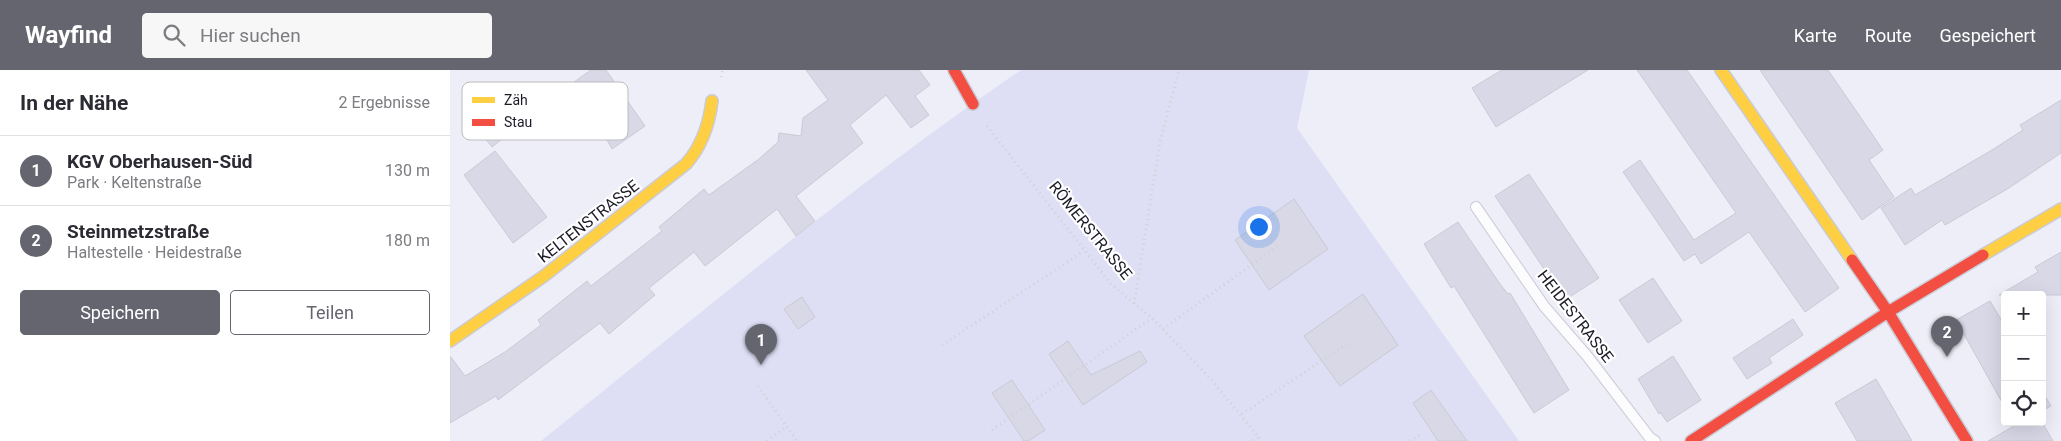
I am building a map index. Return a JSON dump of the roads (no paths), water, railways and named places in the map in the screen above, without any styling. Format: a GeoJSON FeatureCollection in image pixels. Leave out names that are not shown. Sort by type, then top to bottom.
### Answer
{"type":"FeatureCollection","features":[{"type":"Feature","properties":{"kind":"street"},"geometry":{"type":"LineString","coordinates":[[954,70],[973,104]]}},
{"type":"Feature","properties":{"kind":"street"},"geometry":{"type":"LineString","coordinates":[[1721,70],[1888,312],[1967,441]]}},
{"type":"Feature","properties":{"kind":"street","name":"KELTENSTRASSE"},"geometry":{"type":"LineString","coordinates":[[450,341],[544,276],[686,164],[702,145],[709,123],[712,101]]}},
{"type":"Feature","properties":{"kind":"street"},"geometry":{"type":"LineString","coordinates":[[1691,441],[1888,312],[2061,209]]}},
{"type":"Feature","properties":{"kind":"lane","name":"HEIDESTRASSE"},"geometry":{"type":"LineString","coordinates":[[1476,207],[1544,306],[1588,357],[1650,438],[1655,441]]}},
{"type":"Feature","properties":{"kind":"place","name":"Steinmetzstraße"},"geometry":{"type":"Point","coordinates":[1947,357]}},
{"type":"Feature","properties":{"kind":"place","name":"KGV Oberhausen-Süd"},"geometry":{"type":"Point","coordinates":[761,365]}}]}
